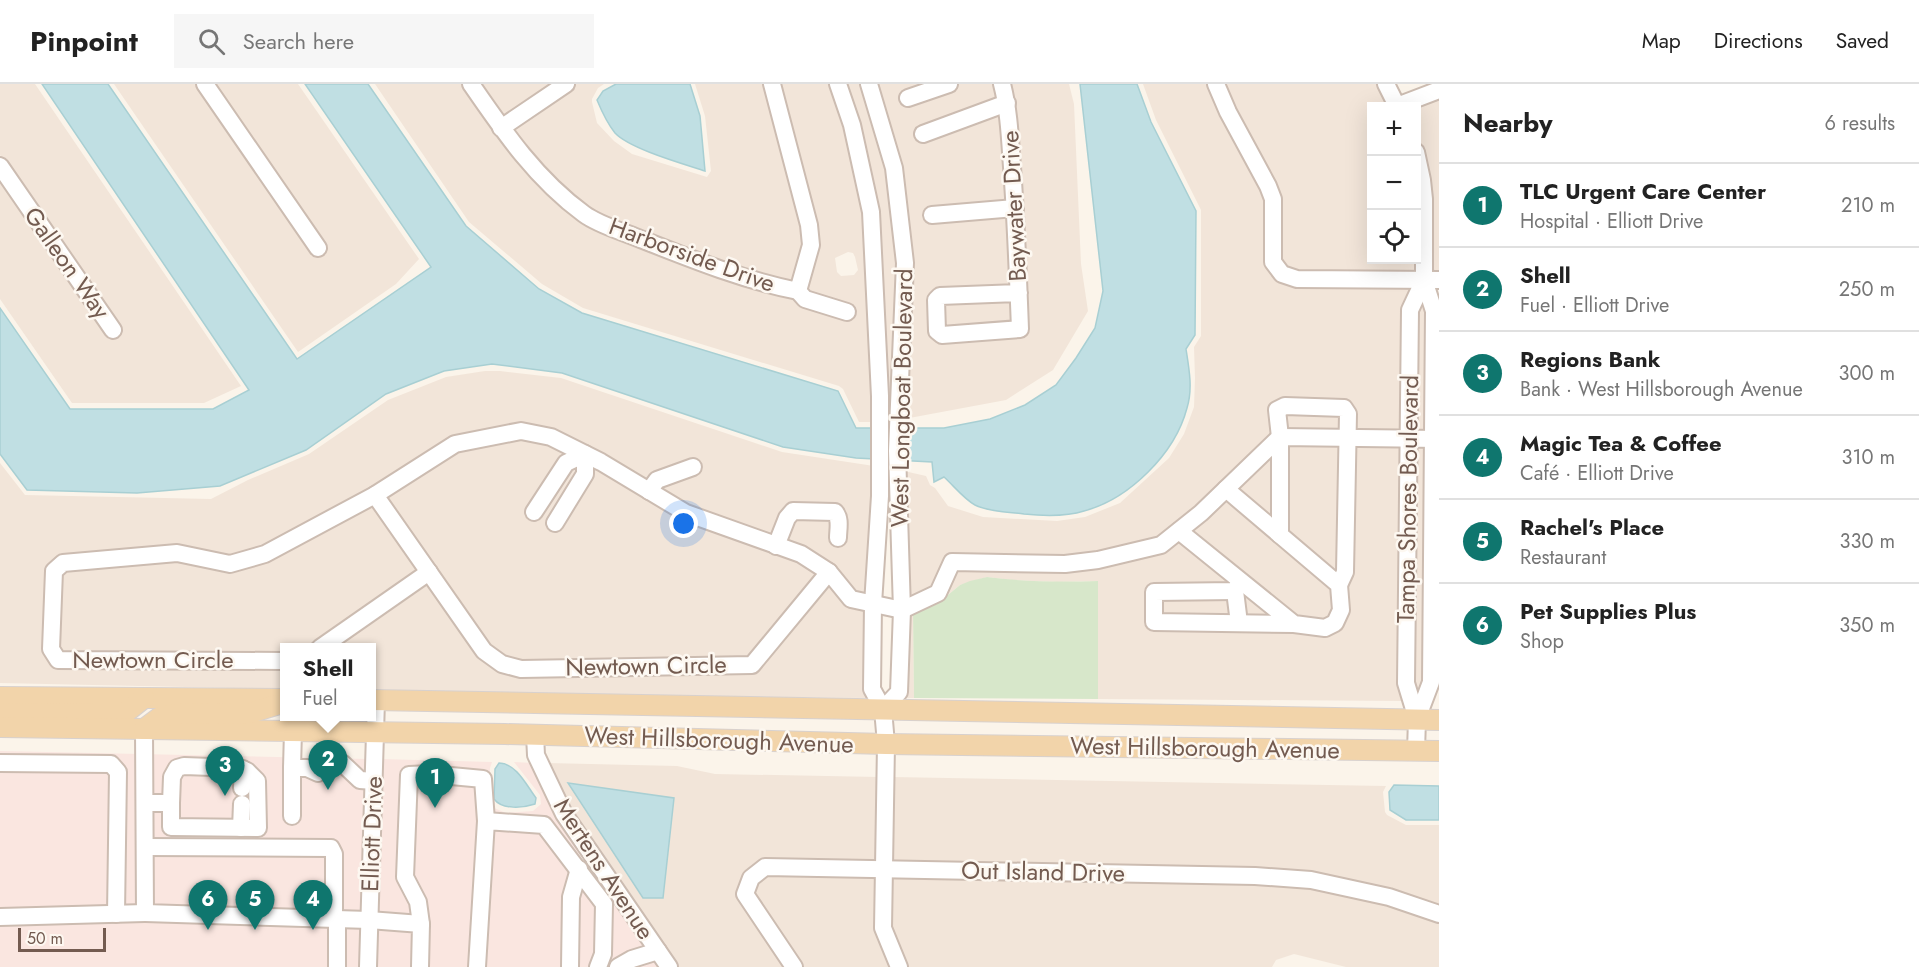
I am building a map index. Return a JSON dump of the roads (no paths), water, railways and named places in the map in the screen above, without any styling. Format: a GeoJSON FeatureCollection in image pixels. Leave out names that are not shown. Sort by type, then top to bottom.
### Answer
{"type":"FeatureCollection","features":[{"type":"Feature","properties":{"kind":"main road"},"geometry":{"type":"LineString","coordinates":[[0,696],[280,701]]}},
{"type":"Feature","properties":{"kind":"main road"},"geometry":{"type":"LineString","coordinates":[[0,714],[125,713],[144,698]]}},
{"type":"Feature","properties":{"kind":"main road","name":"West Hillsborough Avenue"},"geometry":{"type":"LineString","coordinates":[[376,700],[1439,720]]}},
{"type":"Feature","properties":{"kind":"main road"},"geometry":{"type":"LineString","coordinates":[[144,729],[160,717],[176,714],[250,713],[280,703]]}},
{"type":"Feature","properties":{"kind":"main road","name":"West Hillsborough Avenue"},"geometry":{"type":"LineString","coordinates":[[0,727],[535,735],[886,744],[1439,751]]}},
{"type":"Feature","properties":{"kind":"street"},"geometry":{"type":"LineString","coordinates":[[205,84],[318,248]]}},
{"type":"Feature","properties":{"kind":"street","name":"Harborside Drive"},"geometry":{"type":"LineString","coordinates":[[471,84],[501,128],[540,176],[585,215],[694,260],[755,281],[798,291],[811,245],[809,225],[772,84]]}},
{"type":"Feature","properties":{"kind":"street"},"geometry":{"type":"LineString","coordinates":[[501,128],[566,84]]}},
{"type":"Feature","properties":{"kind":"street","name":"West Longboat Boulevard"},"geometry":{"type":"LineString","coordinates":[[838,84],[852,125],[871,212],[880,396],[880,496],[873,604],[872,689],[883,710],[886,744],[883,928],[899,967]]}},
{"type":"Feature","properties":{"kind":"street","name":"West Longboat Boulevard"},"geometry":{"type":"LineString","coordinates":[[869,84],[894,168],[905,263],[898,400],[897,496],[902,610],[899,692],[883,710]]}},
{"type":"Feature","properties":{"kind":"street"},"geometry":{"type":"LineString","coordinates":[[908,98],[949,84]]}},
{"type":"Feature","properties":{"kind":"street","name":"Baywater Drive"},"geometry":{"type":"LineString","coordinates":[[1002,84],[1007,103],[1015,208],[1019,292],[1020,329],[942,335],[937,331],[936,300],[940,296],[1019,292]]}},
{"type":"Feature","properties":{"kind":"street"},"geometry":{"type":"LineString","coordinates":[[1216,84],[1273,198],[1273,262],[1282,274],[1297,279],[1432,280]]}},
{"type":"Feature","properties":{"kind":"street"},"geometry":{"type":"LineString","coordinates":[[1386,84],[1395,102]]}},
{"type":"Feature","properties":{"kind":"street"},"geometry":{"type":"LineString","coordinates":[[1408,102],[1439,90]]}},
{"type":"Feature","properties":{"kind":"street"},"geometry":{"type":"LineString","coordinates":[[923,134],[1007,103]]}},
{"type":"Feature","properties":{"kind":"street","name":"Tampa Shores Boulevard"},"geometry":{"type":"LineString","coordinates":[[1417,156],[1422,180],[1432,280],[1436,440],[1431,682],[1417,719]]}},
{"type":"Feature","properties":{"kind":"street","name":"Galleon Way"},"geometry":{"type":"LineString","coordinates":[[0,166],[113,330]]}},
{"type":"Feature","properties":{"kind":"street"},"geometry":{"type":"LineString","coordinates":[[932,215],[1015,208]]}},
{"type":"Feature","properties":{"kind":"street","name":"Tampa Shores Boulevard"},"geometry":{"type":"LineString","coordinates":[[1416,751],[1417,719],[1406,683],[1410,310],[1432,280]]}},
{"type":"Feature","properties":{"kind":"street"},"geometry":{"type":"LineString","coordinates":[[798,291],[805,299],[847,312]]}},
{"type":"Feature","properties":{"kind":"street"},"geometry":{"type":"LineString","coordinates":[[1237,586],[1154,592],[1154,622],[1294,624],[1325,628],[1335,623],[1341,610],[1339,585],[1345,572],[1348,414],[1344,408],[1285,406],[1277,410],[1280,437],[1280,536]]}},
{"type":"Feature","properties":{"kind":"street","name":"Newtown Circle"},"geometry":{"type":"LineString","coordinates":[[280,662],[58,660],[51,649],[54,571],[63,563],[177,553],[230,564],[265,554],[375,495],[455,444],[521,431],[551,437],[585,454],[686,513],[801,554],[828,572],[851,599],[902,610]]}},
{"type":"Feature","properties":{"kind":"street"},"geometry":{"type":"LineString","coordinates":[[902,610],[938,593],[952,562],[1065,564],[1098,560],[1161,545],[1201,513],[1280,437],[1436,440]]}},
{"type":"Feature","properties":{"kind":"street"},"geometry":{"type":"LineString","coordinates":[[534,512],[566,463],[585,454],[585,474],[555,524]]}},
{"type":"Feature","properties":{"kind":"street"},"geometry":{"type":"LineString","coordinates":[[649,491],[657,480],[693,467]]}},
{"type":"Feature","properties":{"kind":"street"},"geometry":{"type":"LineString","coordinates":[[1226,489],[1339,585]]}},
{"type":"Feature","properties":{"kind":"street","name":"Newtown Circle"},"geometry":{"type":"LineString","coordinates":[[375,495],[484,651],[502,664],[521,669],[752,665],[828,572]]}},
{"type":"Feature","properties":{"kind":"street"},"geometry":{"type":"LineString","coordinates":[[776,546],[792,511],[835,512],[839,520],[838,538]]}},
{"type":"Feature","properties":{"kind":"street"},"geometry":{"type":"LineString","coordinates":[[1179,531],[1237,586],[1294,624]]}},
{"type":"Feature","properties":{"kind":"street"},"geometry":{"type":"LineString","coordinates":[[327,643],[429,572]]}},
{"type":"Feature","properties":{"kind":"street"},"geometry":{"type":"LineString","coordinates":[[1237,586],[1239,624]]}},
{"type":"Feature","properties":{"kind":"street","name":"Elliott Drive"},"geometry":{"type":"LineString","coordinates":[[368,967],[375,721]]}},
{"type":"Feature","properties":{"kind":"street"},"geometry":{"type":"LineString","coordinates":[[144,729],[145,913]]}},
{"type":"Feature","properties":{"kind":"street"},"geometry":{"type":"LineString","coordinates":[[292,816],[309,768],[293,731]]}},
{"type":"Feature","properties":{"kind":"street","name":"Mertens Avenue"},"geometry":{"type":"LineString","coordinates":[[535,735],[536,755],[564,814],[669,967]]}},
{"type":"Feature","properties":{"kind":"street"},"geometry":{"type":"LineString","coordinates":[[0,763],[111,764],[118,772],[116,914]]}},
{"type":"Feature","properties":{"kind":"street"},"geometry":{"type":"LineString","coordinates":[[172,847],[172,777],[177,768],[184,766],[243,769],[253,775],[257,781],[258,847]]}},
{"type":"Feature","properties":{"kind":"street"},"geometry":{"type":"LineString","coordinates":[[241,828],[243,769]]}},
{"type":"Feature","properties":{"kind":"street"},"geometry":{"type":"LineString","coordinates":[[345,769],[360,780],[374,781]]}},
{"type":"Feature","properties":{"kind":"street"},"geometry":{"type":"LineString","coordinates":[[420,967],[421,924],[418,902],[405,877],[409,775],[430,774],[483,779],[486,821],[477,967]]}},
{"type":"Feature","properties":{"kind":"street"},"geometry":{"type":"LineString","coordinates":[[145,803],[171,803]]}},
{"type":"Feature","properties":{"kind":"street"},"geometry":{"type":"LineString","coordinates":[[486,821],[544,825],[579,869],[604,904],[603,954],[598,967]]}},
{"type":"Feature","properties":{"kind":"street"},"geometry":{"type":"LineString","coordinates":[[171,827],[258,828]]}},
{"type":"Feature","properties":{"kind":"street"},"geometry":{"type":"LineString","coordinates":[[117,845],[331,848],[334,854],[337,967]]}},
{"type":"Feature","properties":{"kind":"street","name":"Out Island Drive"},"geometry":{"type":"LineString","coordinates":[[794,967],[745,894],[751,878],[765,867],[1255,876],[1311,880],[1389,897],[1439,914]]}},
{"type":"Feature","properties":{"kind":"street"},"geometry":{"type":"LineString","coordinates":[[570,967],[571,897],[579,869]]}},
{"type":"Feature","properties":{"kind":"street"},"geometry":{"type":"LineString","coordinates":[[0,917],[145,913],[369,920],[421,924]]}},
{"type":"Feature","properties":{"kind":"street"},"geometry":{"type":"LineString","coordinates":[[618,967],[632,959],[658,951]]}},
{"type":"Feature","properties":{"kind":"water"},"geometry":{"type":"Polygon","coordinates":[[[42,84],[108,84],[297,359],[431,267],[305,84],[368,84],[466,226],[539,289],[582,313],[838,391],[856,428],[944,428],[990,419],[1025,405],[1056,385],[1095,328],[1103,291],[1080,84],[1137,84],[1151,122],[1196,211],[1195,335],[1186,349],[1190,386],[1189,401],[1181,425],[1172,442],[1148,472],[1133,485],[1101,505],[1062,515],[1024,514],[975,505],[944,477],[934,482],[932,462],[856,458],[783,447],[562,373],[492,364],[444,371],[386,394],[306,450],[220,486],[137,493],[27,490],[0,454],[0,308],[70,409],[213,409],[249,390],[42,84]]]}},
{"type":"Feature","properties":{"kind":"water"},"geometry":{"type":"Polygon","coordinates":[[[616,84],[690,84],[700,116],[705,171],[632,145],[615,133],[597,100],[603,91],[616,84]]]}},
{"type":"Feature","properties":{"kind":"water"},"geometry":{"type":"Polygon","coordinates":[[[499,763],[511,767],[521,776],[536,798],[535,804],[519,807],[507,806],[494,799],[495,769],[499,763]]]}},
{"type":"Feature","properties":{"kind":"water"},"geometry":{"type":"Polygon","coordinates":[[[568,783],[674,798],[663,898],[643,898],[568,783]]]}},
{"type":"Feature","properties":{"kind":"water"},"geometry":{"type":"Polygon","coordinates":[[[1394,785],[1439,786],[1439,820],[1406,820],[1390,810],[1389,792],[1394,785]]]}},
{"type":"Feature","properties":{"kind":"tunnel"},"geometry":{"type":"LineString","coordinates":[[318,773],[342,774]]}},
{"type":"Feature","properties":{"kind":"place","name":"Shell"},"geometry":{"type":"Point","coordinates":[328,790]}},
{"type":"Feature","properties":{"kind":"place","name":"Regions Bank"},"geometry":{"type":"Point","coordinates":[225,796]}},
{"type":"Feature","properties":{"kind":"place","name":"TLC Urgent Care Center"},"geometry":{"type":"Point","coordinates":[435,808]}},
{"type":"Feature","properties":{"kind":"place","name":"Pet Supplies Plus"},"geometry":{"type":"Point","coordinates":[208,930]}},
{"type":"Feature","properties":{"kind":"place","name":"Rachel's Place"},"geometry":{"type":"Point","coordinates":[255,930]}},
{"type":"Feature","properties":{"kind":"place","name":"Magic Tea & Coffee"},"geometry":{"type":"Point","coordinates":[313,930]}}]}
